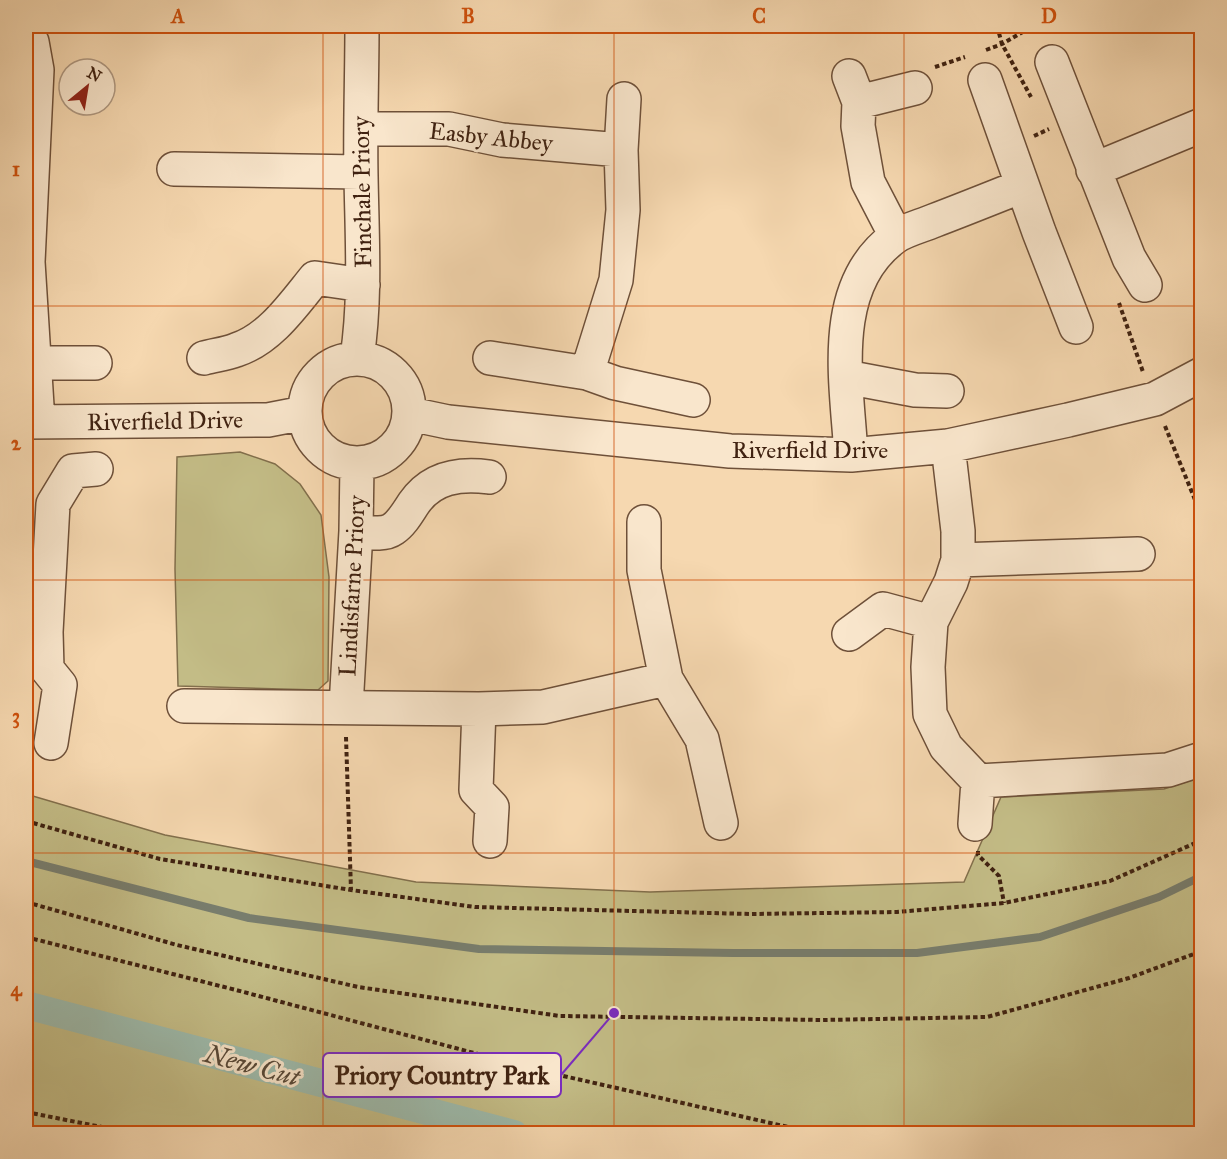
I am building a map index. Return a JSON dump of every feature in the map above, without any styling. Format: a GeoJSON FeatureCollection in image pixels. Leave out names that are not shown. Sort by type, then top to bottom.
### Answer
{"type":"FeatureCollection","features":[{"type":"Feature","properties":{"kind":"street","name":"Finchale Priory"},"geometry":{"type":"LineString","coordinates":[[357,358],[363,285],[360,172],[362,26]]}},
{"type":"Feature","properties":{"kind":"street"},"geometry":{"type":"LineString","coordinates":[[26,32],[33,42],[37,70],[27,262],[34,363],[32,422]]}},
{"type":"Feature","properties":{"kind":"street"},"geometry":{"type":"LineString","coordinates":[[978,62],[1076,327]]}},
{"type":"Feature","properties":{"kind":"street"},"geometry":{"type":"LineString","coordinates":[[1052,62],[1108,209],[1129,258],[1145,285]]}},
{"type":"Feature","properties":{"kind":"street"},"geometry":{"type":"LineString","coordinates":[[896,236],[868,182],[854,89],[915,88]]}},
{"type":"Feature","properties":{"kind":"street"},"geometry":{"type":"LineString","coordinates":[[601,378],[616,280],[623,210],[621,150],[624,99]]}},
{"type":"Feature","properties":{"kind":"street"},"geometry":{"type":"LineString","coordinates":[[1093,170],[1202,125]]}},
{"type":"Feature","properties":{"kind":"street","name":"Easby Abbey"},"geometry":{"type":"LineString","coordinates":[[361,129],[449,129],[502,141],[621,150]]}},
{"type":"Feature","properties":{"kind":"street"},"geometry":{"type":"LineString","coordinates":[[174,169],[360,172]]}},
{"type":"Feature","properties":{"kind":"street"},"geometry":{"type":"LineString","coordinates":[[851,454],[846,377],[847,321],[852,297],[863,272],[896,236],[1022,186]]}},
{"type":"Feature","properties":{"kind":"street"},"geometry":{"type":"LineString","coordinates":[[204,358],[238,350],[264,335],[315,278],[363,285]]}},
{"type":"Feature","properties":{"kind":"street"},"geometry":{"type":"LineString","coordinates":[[357,358],[386,367],[406,392],[410,414],[402,440],[380,459],[357,464],[332,458],[312,439],[304,413],[310,387],[329,366],[357,358]]}},
{"type":"Feature","properties":{"kind":"street"},"geometry":{"type":"LineString","coordinates":[[490,358],[601,378],[693,400]]}},
{"type":"Feature","properties":{"kind":"street"},"geometry":{"type":"LineString","coordinates":[[34,363],[95,363]]}},
{"type":"Feature","properties":{"kind":"street","name":"Riverfield Drive"},"geometry":{"type":"LineString","coordinates":[[410,414],[448,422],[730,451],[851,454],[948,446],[1068,420],[1155,399],[1202,374]]}},
{"type":"Feature","properties":{"kind":"street"},"geometry":{"type":"LineString","coordinates":[[846,377],[915,390],[947,391]]}},
{"type":"Feature","properties":{"kind":"street","name":"Riverfield Drive"},"geometry":{"type":"LineString","coordinates":[[32,422],[268,420],[304,413]]}},
{"type":"Feature","properties":{"kind":"street"},"geometry":{"type":"LineString","coordinates":[[948,446],[958,531],[958,560],[951,582],[931,622],[928,667],[930,714],[946,747],[978,781],[975,824]]}},
{"type":"Feature","properties":{"kind":"street","name":"Lindisfarne Priory"},"geometry":{"type":"LineString","coordinates":[[346,707],[356,531],[357,464]]}},
{"type":"Feature","properties":{"kind":"street"},"geometry":{"type":"LineString","coordinates":[[51,743],[60,685],[47,669],[36,633],[49,581],[53,504],[73,471],[96,469]]}},
{"type":"Feature","properties":{"kind":"street"},"geometry":{"type":"LineString","coordinates":[[356,531],[381,533],[393,530],[416,499],[429,487],[447,478],[467,474],[489,477]]}},
{"type":"Feature","properties":{"kind":"street"},"geometry":{"type":"LineString","coordinates":[[644,522],[644,570],[666,679],[702,739],[721,823]]}},
{"type":"Feature","properties":{"kind":"street"},"geometry":{"type":"LineString","coordinates":[[958,560],[1138,554]]}},
{"type":"Feature","properties":{"kind":"street"},"geometry":{"type":"LineString","coordinates":[[849,634],[883,609],[931,622]]}},
{"type":"Feature","properties":{"kind":"street","name":"Lindisfarne Priory"},"geometry":{"type":"LineString","coordinates":[[184,706],[479,709],[543,707],[666,679]]}},
{"type":"Feature","properties":{"kind":"street"},"geometry":{"type":"LineString","coordinates":[[479,709],[477,790],[492,807],[490,841]]}},
{"type":"Feature","properties":{"kind":"street"},"geometry":{"type":"LineString","coordinates":[[978,781],[1168,771],[1202,759]]}},
{"type":"Feature","properties":{"kind":"path"},"geometry":{"type":"LineString","coordinates":[[915,88],[927,70],[978,62],[1002,44],[1034,26]]}},
{"type":"Feature","properties":{"kind":"path"},"geometry":{"type":"LineString","coordinates":[[1164,425],[1202,517]]}},
{"type":"Feature","properties":{"kind":"path"},"geometry":{"type":"LineString","coordinates":[[346,707],[351,890]]}},
{"type":"Feature","properties":{"kind":"path"},"geometry":{"type":"LineString","coordinates":[[26,821],[160,859],[351,890],[475,907],[751,914],[897,912],[1004,903],[1110,880],[1202,840]]}},
{"type":"Feature","properties":{"kind":"path"},"geometry":{"type":"LineString","coordinates":[[975,824],[978,855],[999,876],[1004,903]]}},
{"type":"Feature","properties":{"kind":"path"},"geometry":{"type":"LineString","coordinates":[[26,902],[177,945],[358,987],[560,1016],[822,1020],[987,1017],[1129,978],[1202,951]]}},
{"type":"Feature","properties":{"kind":"path"},"geometry":{"type":"LineString","coordinates":[[26,937],[546,1072],[819,1134]]}},
{"type":"Feature","properties":{"kind":"path"},"geometry":{"type":"LineString","coordinates":[[26,1112],[137,1134]]}},
{"type":"Feature","properties":{"kind":"shaded area"},"geometry":{"type":"Polygon","coordinates":[[[240,452],[275,464],[300,484],[321,515],[329,577],[328,681],[318,690],[178,686],[175,569],[177,457],[240,452]]]}},
{"type":"Feature","properties":{"kind":"shaded area"},"geometry":{"type":"Polygon","coordinates":[[[1201,777],[1201,1133],[26,1133],[26,794],[165,835],[416,882],[650,892],[964,882],[1001,797],[1164,789],[1201,777]]]}},
{"type":"Feature","properties":{"kind":"waterway"},"geometry":{"type":"LineString","coordinates":[[26,861],[249,918],[479,949],[733,953],[917,953],[1040,937],[1159,897],[1202,876]]}},
{"type":"Feature","properties":{"kind":"waterway","name":"New Cut"},"geometry":{"type":"LineString","coordinates":[[26,1005],[514,1134]]}},
{"type":"Feature","properties":{"kind":"place","name":"Priory Country Park"},"geometry":{"type":"Point","coordinates":[614,1013]}}]}
